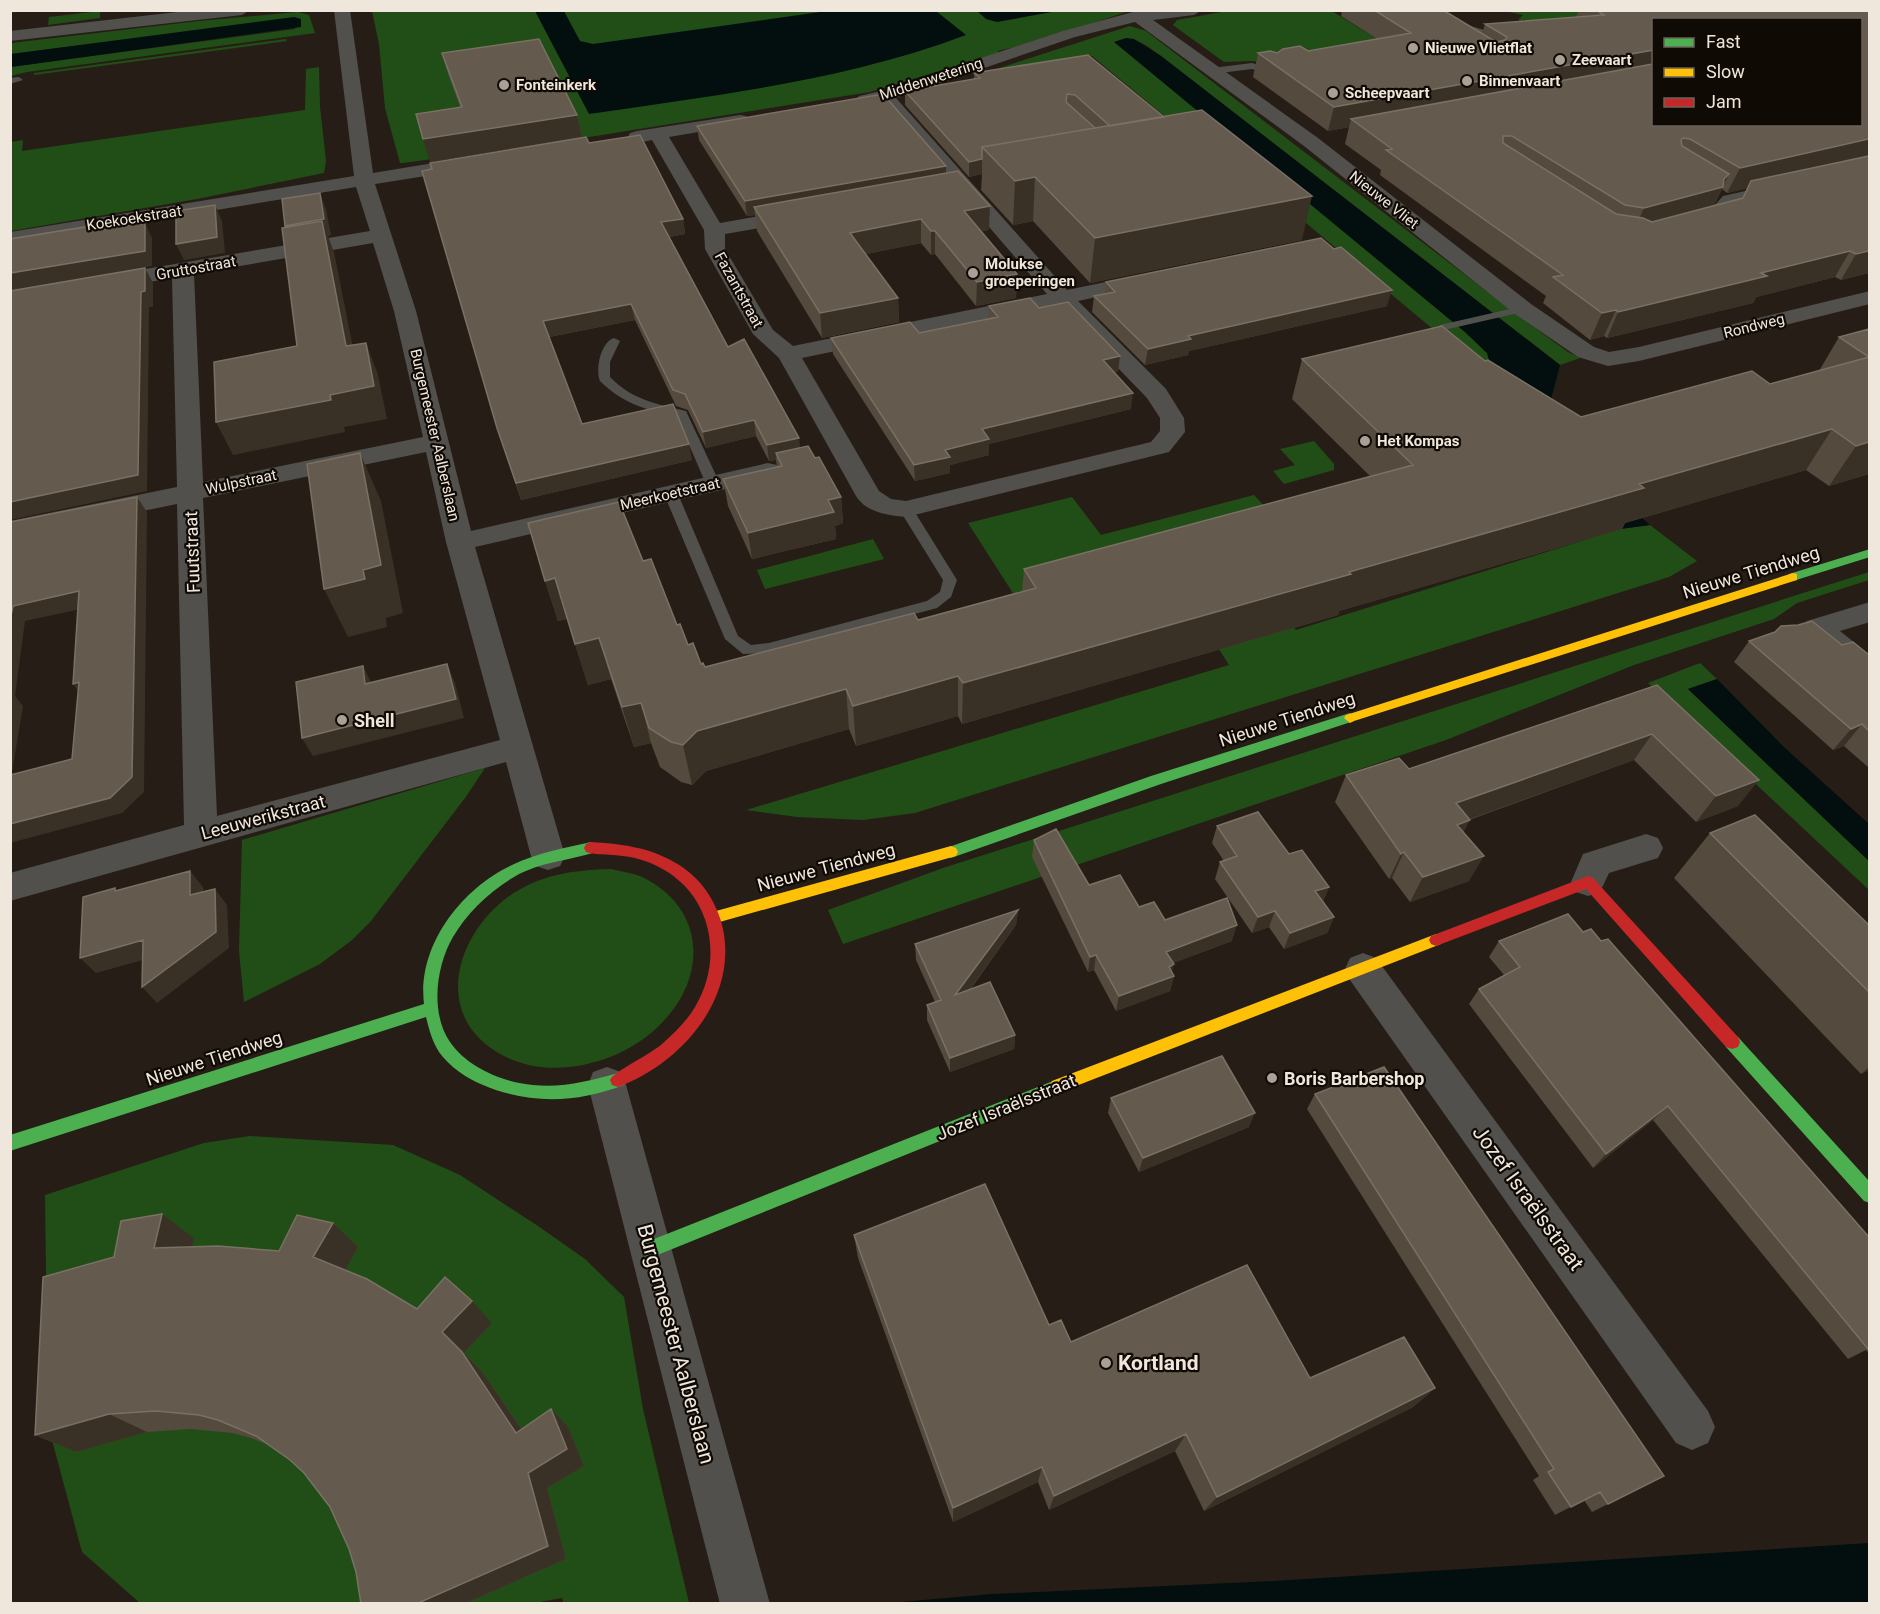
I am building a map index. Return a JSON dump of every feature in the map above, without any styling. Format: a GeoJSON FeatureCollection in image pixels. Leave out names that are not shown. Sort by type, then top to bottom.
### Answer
{"type":"FeatureCollection","features":[{"type":"Feature","properties":{"kind":"street"},"geometry":{"type":"LineString","coordinates":[[10,36],[242,10]]}},
{"type":"Feature","properties":{"kind":"street","name":"Burgemeester Aalberslaan"},"geometry":{"type":"LineString","coordinates":[[342,10],[364,180],[405,311],[460,542],[548,856]]}},
{"type":"Feature","properties":{"kind":"street","name":"Middenwetering"},"geometry":{"type":"LineString","coordinates":[[851,102],[885,96],[1060,37],[1138,17],[1156,10]]}},
{"type":"Feature","properties":{"kind":"street","name":"Middenwetering"},"geometry":{"type":"LineString","coordinates":[[1138,17],[1194,10]]}},
{"type":"Feature","properties":{"kind":"street","name":"Nieuwe Vliet"},"geometry":{"type":"LineString","coordinates":[[1138,17],[1311,142],[1514,310],[1586,352],[1608,358],[1639,354]]}},
{"type":"Feature","properties":{"kind":"street"},"geometry":{"type":"LineString","coordinates":[[885,96],[1062,297],[1157,394],[1172,418],[1173,432],[1160,447],[906,509]]}},
{"type":"Feature","properties":{"kind":"street"},"geometry":{"type":"LineString","coordinates":[[623,139],[760,117]]}},
{"type":"Feature","properties":{"kind":"street","name":"Fazantstraat"},"geometry":{"type":"LineString","coordinates":[[658,134],[714,230],[715,249],[764,334],[788,354],[834,456],[869,496],[884,506],[906,509]]}},
{"type":"Feature","properties":{"kind":"street"},"geometry":{"type":"LineString","coordinates":[[1311,142],[1333,138]]}},
{"type":"Feature","properties":{"kind":"street"},"geometry":{"type":"LineString","coordinates":[[364,180],[495,159]]}},
{"type":"Feature","properties":{"kind":"street"},"geometry":{"type":"LineString","coordinates":[[1681,230],[1723,217],[1725,197],[1869,169]]}},
{"type":"Feature","properties":{"kind":"street","name":"Koekoekstraat"},"geometry":{"type":"LineString","coordinates":[[10,238],[364,180]]}},
{"type":"Feature","properties":{"kind":"street"},"geometry":{"type":"LineString","coordinates":[[941,190],[986,182]]}},
{"type":"Feature","properties":{"kind":"street"},"geometry":{"type":"LineString","coordinates":[[714,230],[816,212]]}},
{"type":"Feature","properties":{"kind":"street","name":"Gruttostraat"},"geometry":{"type":"LineString","coordinates":[[80,288],[381,235]]}},
{"type":"Feature","properties":{"kind":"street","name":"Fuutstraat"},"geometry":{"type":"LineString","coordinates":[[183,270],[201,834]]}},
{"type":"Feature","properties":{"kind":"street"},"geometry":{"type":"LineString","coordinates":[[788,354],[1167,276]]}},
{"type":"Feature","properties":{"kind":"street","name":"Rondweg"},"geometry":{"type":"LineString","coordinates":[[1639,354],[1869,297]]}},
{"type":"Feature","properties":{"kind":"street"},"geometry":{"type":"LineString","coordinates":[[1842,304],[1869,321]]}},
{"type":"Feature","properties":{"kind":"street","name":"Wulpstraat"},"geometry":{"type":"LineString","coordinates":[[10,530],[436,442]]}},
{"type":"Feature","properties":{"kind":"street","name":"Meerkoetstraat"},"geometry":{"type":"LineString","coordinates":[[460,542],[790,466]]}},
{"type":"Feature","properties":{"kind":"street","name":"Nieuwe Tiendweg"},"geometry":{"type":"LineString","coordinates":[[716,917],[941,855],[1156,780],[1869,553]]}},
{"type":"Feature","properties":{"kind":"street"},"geometry":{"type":"LineString","coordinates":[[1869,612],[1817,628],[1869,672]]}},
{"type":"Feature","properties":{"kind":"street","name":"Leeuwerikstraat"},"geometry":{"type":"LineString","coordinates":[[10,887],[516,747]]}},
{"type":"Feature","properties":{"kind":"street"},"geometry":{"type":"LineString","coordinates":[[591,848],[632,851],[669,864],[698,886],[716,917],[722,953],[713,993],[689,1030],[653,1063],[607,1085],[558,1094],[511,1090],[471,1072],[443,1045],[430,1009],[431,971],[446,933],[473,900],[508,874],[548,856],[591,848]]}},
{"type":"Feature","properties":{"kind":"street","name":"Jozef Israëlsstraat"},"geometry":{"type":"LineString","coordinates":[[650,1249],[1121,1061],[1588,882],[1595,864],[1646,848]]}},
{"type":"Feature","properties":{"kind":"street"},"geometry":{"type":"LineString","coordinates":[[1588,882],[1869,1195]]}},
{"type":"Feature","properties":{"kind":"street","name":"Jozef Israëlsstraat"},"geometry":{"type":"LineString","coordinates":[[1363,969],[1692,1427]]}},
{"type":"Feature","properties":{"kind":"street","name":"Nieuwe Tiendweg"},"geometry":{"type":"LineString","coordinates":[[10,1143],[430,1009]]}},
{"type":"Feature","properties":{"kind":"street","name":"Burgemeester Aalberslaan"},"geometry":{"type":"LineString","coordinates":[[607,1085],[745,1604]]}},
{"type":"Feature","properties":{"kind":"lane"},"geometry":{"type":"LineString","coordinates":[[1422,10],[1447,22],[1498,33],[1514,42]]}},
{"type":"Feature","properties":{"kind":"lane"},"geometry":{"type":"LineString","coordinates":[[1441,31],[1447,22]]}},
{"type":"Feature","properties":{"kind":"lane"},"geometry":{"type":"LineString","coordinates":[[1212,71],[1252,66],[1273,71]]}},
{"type":"Feature","properties":{"kind":"lane"},"geometry":{"type":"LineString","coordinates":[[1444,327],[1514,310]]}},
{"type":"Feature","properties":{"kind":"lane"},"geometry":{"type":"LineString","coordinates":[[614,341],[604,362],[604,378],[618,393],[642,405],[681,414],[713,484]]}},
{"type":"Feature","properties":{"kind":"lane"},"geometry":{"type":"LineString","coordinates":[[671,494],[732,639],[748,650],[769,648],[932,605],[946,594],[950,580],[906,509]]}},
{"type":"Feature","properties":{"kind":"green space"},"geometry":{"type":"Polygon","coordinates":[[[100,11],[100,18],[48,25],[49,17],[100,11]]]}},
{"type":"Feature","properties":{"kind":"green space"},"geometry":{"type":"Polygon","coordinates":[[[372,11],[1129,11],[1027,45],[998,51],[999,53],[870,92],[558,142],[400,163],[385,108],[379,44],[372,11]]]}},
{"type":"Feature","properties":{"kind":"green space"},"geometry":{"type":"Polygon","coordinates":[[[1227,11],[1332,11],[1431,73],[1251,61],[1224,62],[1173,25],[1177,20],[1227,11]]]}},
{"type":"Feature","properties":{"kind":"green space"},"geometry":{"type":"Polygon","coordinates":[[[1505,11],[1600,11],[1613,17],[1521,26],[1519,19],[1523,15],[1505,11]]]}},
{"type":"Feature","properties":{"kind":"green space"},"geometry":{"type":"Polygon","coordinates":[[[298,12],[309,15],[315,33],[11,76],[10,67],[295,29],[299,18],[11,54],[11,43],[298,12]]]}},
{"type":"Feature","properties":{"kind":"green space"},"geometry":{"type":"Polygon","coordinates":[[[1130,26],[1146,31],[1528,323],[1580,358],[1560,365],[1161,56],[1139,42],[1122,40],[1115,42],[1465,332],[1487,353],[1489,360],[1477,366],[1201,135],[1190,137],[1092,56],[996,69],[1130,26]]]}},
{"type":"Feature","properties":{"kind":"green space"},"geometry":{"type":"Polygon","coordinates":[[[286,39],[287,41],[34,75],[34,73],[286,39]]]}},
{"type":"Feature","properties":{"kind":"green space"},"geometry":{"type":"Polygon","coordinates":[[[319,67],[320,107],[326,161],[324,173],[197,199],[11,231],[11,142],[23,140],[22,151],[305,110],[306,69],[319,67]]]}},
{"type":"Feature","properties":{"kind":"green space"},"geometry":{"type":"Polygon","coordinates":[[[1314,441],[1334,464],[1334,470],[1284,484],[1273,471],[1295,465],[1280,449],[1314,441]]]}},
{"type":"Feature","properties":{"kind":"green space"},"geometry":{"type":"Polygon","coordinates":[[[1254,495],[1293,538],[1025,612],[968,523],[1072,497],[1101,535],[1254,495]]]}},
{"type":"Feature","properties":{"kind":"green space"},"geometry":{"type":"Polygon","coordinates":[[[1650,525],[1697,561],[1669,577],[915,813],[863,820],[797,817],[746,810],[1229,665],[1217,646],[1287,619],[1296,630],[1620,529],[1650,525]]]}},
{"type":"Feature","properties":{"kind":"green space"},"geometry":{"type":"Polygon","coordinates":[[[873,539],[884,559],[765,589],[757,570],[873,539]]]}},
{"type":"Feature","properties":{"kind":"green space"},"geometry":{"type":"Polygon","coordinates":[[[1869,572],[1869,580],[1797,603],[1774,619],[1634,665],[1446,740],[843,944],[828,910],[943,868],[1869,572]]]}},
{"type":"Feature","properties":{"kind":"green space"},"geometry":{"type":"Polygon","coordinates":[[[1700,663],[1717,679],[1688,689],[1869,861],[1869,890],[1648,683],[1700,663]]]}},
{"type":"Feature","properties":{"kind":"green space"},"geometry":{"type":"Polygon","coordinates":[[[485,768],[465,798],[371,921],[352,940],[320,964],[244,1002],[239,951],[242,840],[485,768]]]}},
{"type":"Feature","properties":{"kind":"green space"},"geometry":{"type":"Polygon","coordinates":[[[611,869],[642,877],[664,891],[678,906],[688,923],[693,941],[693,960],[689,979],[681,998],[652,1032],[614,1056],[569,1067],[546,1067],[524,1064],[504,1056],[482,1041],[467,1023],[460,1003],[458,981],[463,959],[472,938],[486,918],[504,900],[529,885],[542,879],[568,873],[611,869]]]}},
{"type":"Feature","properties":{"kind":"green space"},"geometry":{"type":"Polygon","coordinates":[[[250,1136],[393,1145],[460,1175],[538,1226],[585,1259],[624,1297],[643,1409],[689,1603],[564,1604],[562,1598],[529,1604],[140,1603],[82,1552],[48,1425],[45,1195],[204,1143],[250,1136]]]}},
{"type":"Feature","properties":{"kind":"shaded area"},"geometry":{"type":"Polygon","coordinates":[[[834,10],[936,11],[966,35],[874,64],[780,85],[589,114],[535,11],[564,11],[580,41],[593,44],[834,10]]]}},
{"type":"Feature","properties":{"kind":"shaded area"},"geometry":{"type":"Polygon","coordinates":[[[977,11],[1057,11],[997,22],[986,19],[977,11]]]}},
{"type":"Feature","properties":{"kind":"shaded area"},"geometry":{"type":"Polygon","coordinates":[[[294,17],[301,19],[301,27],[11,67],[11,54],[294,17]]]}},
{"type":"Feature","properties":{"kind":"shaded area"},"geometry":{"type":"Polygon","coordinates":[[[1126,38],[1134,39],[1161,56],[1560,365],[1543,430],[1650,525],[1620,529],[1448,375],[1489,360],[1487,353],[1465,332],[1114,42],[1126,38]]]}},
{"type":"Feature","properties":{"kind":"shaded area"},"geometry":{"type":"Polygon","coordinates":[[[1717,679],[1785,748],[1869,824],[1869,861],[1688,689],[1717,679]]]}},
{"type":"Feature","properties":{"kind":"shaded area"},"geometry":{"type":"Polygon","coordinates":[[[1869,1543],[1869,1603],[889,1603],[992,1594],[1274,1581],[1869,1543]]]}},
{"type":"Feature","properties":{"kind":"building"},"geometry":{"type":"Polygon","coordinates":[[[1374,10],[1443,10],[1496,42],[1505,40],[1507,37],[1485,24],[1604,15],[1596,10],[1869,10],[1869,139],[1740,168],[1690,139],[1683,138],[1682,146],[1729,174],[1724,179],[1723,187],[1644,208],[1625,205],[1512,136],[1503,136],[1503,143],[1616,214],[1643,218],[1652,222],[1743,198],[1751,181],[1869,156],[1869,251],[1856,254],[1850,251],[1761,273],[1767,276],[1618,312],[1616,310],[1602,313],[1553,277],[1563,275],[1386,150],[1392,149],[1351,119],[1652,64],[1652,126],[1862,126],[1862,18],[1652,18],[1652,50],[1334,107],[1258,53],[1270,51],[1277,53],[1283,49],[1300,46],[1308,51],[1411,33],[1374,10]]]}},
{"type":"Feature","properties":{"kind":"building"},"geometry":{"type":"Polygon","coordinates":[[[539,39],[577,115],[423,139],[416,114],[462,107],[442,53],[539,39]]]}},
{"type":"Feature","properties":{"kind":"building"},"geometry":{"type":"Polygon","coordinates":[[[1088,55],[1164,117],[1110,126],[1075,95],[1067,94],[1066,102],[1095,128],[982,147],[982,159],[969,162],[905,91],[980,78],[974,73],[1088,55]]]}},
{"type":"Feature","properties":{"kind":"building"},"geometry":{"type":"Polygon","coordinates":[[[883,94],[946,166],[745,201],[697,126],[883,94]]]}},
{"type":"Feature","properties":{"kind":"building"},"geometry":{"type":"Polygon","coordinates":[[[1202,110],[1312,196],[1095,238],[1035,177],[1015,181],[982,147],[1202,110]]]}},
{"type":"Feature","properties":{"kind":"building"},"geometry":{"type":"Polygon","coordinates":[[[640,135],[683,219],[661,222],[728,347],[744,339],[799,438],[767,445],[754,420],[703,432],[685,394],[673,390],[631,304],[543,321],[582,424],[673,404],[689,444],[516,483],[497,428],[422,171],[432,169],[430,163],[586,137],[589,143],[640,135]]]}},
{"type":"Feature","properties":{"kind":"building"},"geometry":{"type":"Polygon","coordinates":[[[958,171],[990,206],[964,211],[1017,274],[977,282],[935,231],[931,231],[921,219],[855,232],[850,233],[898,298],[820,313],[754,207],[958,171]]]}},
{"type":"Feature","properties":{"kind":"building"},"geometry":{"type":"Polygon","coordinates":[[[320,193],[324,219],[285,226],[282,199],[320,193]]]}},
{"type":"Feature","properties":{"kind":"building"},"geometry":{"type":"Polygon","coordinates":[[[215,205],[217,237],[176,244],[176,211],[215,205]]]}},
{"type":"Feature","properties":{"kind":"building"},"geometry":{"type":"Polygon","coordinates":[[[322,221],[346,346],[366,343],[374,386],[330,395],[331,400],[216,422],[214,362],[297,346],[282,228],[322,221]]]}},
{"type":"Feature","properties":{"kind":"building"},"geometry":{"type":"Polygon","coordinates":[[[145,223],[145,251],[10,273],[10,239],[104,224],[104,229],[145,223]]]}},
{"type":"Feature","properties":{"kind":"building"},"geometry":{"type":"Polygon","coordinates":[[[1321,238],[1334,249],[1341,247],[1392,290],[1188,336],[1191,339],[1148,349],[1094,296],[1115,292],[1106,282],[1321,238]]]}},
{"type":"Feature","properties":{"kind":"building"},"geometry":{"type":"Polygon","coordinates":[[[145,268],[145,291],[141,292],[138,475],[10,502],[10,291],[145,268]]]}},
{"type":"Feature","properties":{"kind":"building"},"geometry":{"type":"Polygon","coordinates":[[[1030,298],[1039,308],[1068,302],[1120,356],[1103,360],[1133,393],[982,429],[989,439],[945,450],[950,457],[914,465],[831,338],[910,322],[919,333],[998,317],[989,306],[1030,298]]]}},
{"type":"Feature","properties":{"kind":"building"},"geometry":{"type":"Polygon","coordinates":[[[1442,326],[1485,361],[1488,360],[1581,417],[1752,371],[1770,384],[1869,357],[1869,442],[1856,446],[1832,429],[1639,484],[1644,488],[1349,572],[1351,574],[963,683],[958,676],[853,706],[846,689],[697,731],[683,745],[671,742],[649,728],[641,703],[622,707],[599,638],[575,644],[555,578],[545,581],[528,523],[619,502],[643,561],[651,559],[677,625],[680,624],[688,645],[693,643],[701,664],[703,663],[705,667],[914,613],[918,620],[1036,588],[1024,569],[1413,465],[1302,359],[1442,326]]]}},
{"type":"Feature","properties":{"kind":"building"},"geometry":{"type":"Polygon","coordinates":[[[1869,329],[1869,357],[1839,337],[1869,329]]]}},
{"type":"Feature","properties":{"kind":"building"},"geometry":{"type":"Polygon","coordinates":[[[808,446],[815,458],[819,457],[841,497],[828,500],[834,512],[748,533],[723,479],[782,466],[776,453],[808,446]]]}},
{"type":"Feature","properties":{"kind":"building"},"geometry":{"type":"Polygon","coordinates":[[[360,453],[381,565],[363,570],[365,579],[324,589],[307,464],[360,453]]]}},
{"type":"Feature","properties":{"kind":"building"},"geometry":{"type":"Polygon","coordinates":[[[137,497],[132,777],[110,798],[10,824],[10,775],[72,759],[79,682],[73,684],[79,591],[13,606],[10,621],[10,522],[137,497]]]}},
{"type":"Feature","properties":{"kind":"building"},"geometry":{"type":"Polygon","coordinates":[[[1812,621],[1842,645],[1853,642],[1869,655],[1869,731],[1862,724],[1851,729],[1749,641],[1775,632],[1781,626],[1812,621]]]}},
{"type":"Feature","properties":{"kind":"building"},"geometry":{"type":"Polygon","coordinates":[[[447,664],[456,699],[302,738],[296,682],[363,666],[365,684],[447,664]]]}},
{"type":"Feature","properties":{"kind":"building"},"geometry":{"type":"Polygon","coordinates":[[[1657,685],[1759,780],[1716,796],[1652,734],[1456,803],[1470,820],[1457,825],[1484,856],[1423,877],[1404,852],[1401,854],[1346,775],[1399,758],[1409,769],[1657,685]]]}},
{"type":"Feature","properties":{"kind":"building"},"geometry":{"type":"Polygon","coordinates":[[[1258,812],[1289,854],[1302,850],[1329,887],[1315,891],[1334,917],[1290,933],[1275,911],[1258,917],[1220,862],[1237,856],[1217,826],[1258,812]]]}},
{"type":"Feature","properties":{"kind":"building"},"geometry":{"type":"Polygon","coordinates":[[[1755,815],[1869,925],[1869,992],[1710,833],[1755,815]]]}},
{"type":"Feature","properties":{"kind":"building"},"geometry":{"type":"Polygon","coordinates":[[[1056,829],[1089,885],[1120,875],[1139,907],[1154,902],[1165,920],[1227,898],[1237,925],[1166,952],[1174,964],[1169,967],[1174,976],[1119,996],[1096,955],[1090,957],[1034,840],[1056,829]]]}},
{"type":"Feature","properties":{"kind":"building"},"geometry":{"type":"Polygon","coordinates":[[[190,871],[190,895],[215,889],[216,932],[142,987],[143,940],[80,958],[83,897],[190,871]]]}},
{"type":"Feature","properties":{"kind":"building"},"geometry":{"type":"Polygon","coordinates":[[[1018,910],[955,995],[990,982],[1015,1035],[950,1058],[927,1005],[941,1000],[915,944],[1018,910]]]}},
{"type":"Feature","properties":{"kind":"building"},"geometry":{"type":"Polygon","coordinates":[[[1568,914],[1583,932],[1591,929],[1601,941],[1608,939],[1869,1237],[1868,1349],[1668,1106],[1606,1154],[1479,989],[1520,967],[1499,941],[1568,914]]]}},
{"type":"Feature","properties":{"kind":"building"},"geometry":{"type":"Polygon","coordinates":[[[1222,1056],[1255,1113],[1143,1158],[1111,1098],[1222,1056]]]}},
{"type":"Feature","properties":{"kind":"building"},"geometry":{"type":"Polygon","coordinates":[[[1384,1067],[1664,1476],[1608,1504],[1600,1492],[1571,1507],[1548,1472],[1554,1469],[1315,1094],[1384,1067]]]}},
{"type":"Feature","properties":{"kind":"building"},"geometry":{"type":"Polygon","coordinates":[[[985,1184],[1049,1325],[1061,1320],[1071,1342],[1247,1265],[1310,1378],[1404,1337],[1435,1388],[1217,1497],[1186,1434],[1054,1496],[1042,1467],[953,1508],[854,1235],[985,1184]]]}},
{"type":"Feature","properties":{"kind":"building"},"geometry":{"type":"Polygon","coordinates":[[[162,1214],[154,1248],[218,1246],[279,1251],[297,1215],[333,1223],[313,1257],[367,1279],[417,1309],[445,1277],[472,1301],[442,1332],[462,1352],[516,1433],[551,1409],[567,1449],[528,1473],[548,1546],[416,1604],[361,1604],[356,1572],[349,1549],[330,1507],[304,1473],[256,1436],[218,1420],[199,1415],[156,1411],[109,1414],[35,1435],[43,1277],[114,1257],[121,1221],[162,1214]]]}},
{"type":"Feature","properties":{"kind":"traffic: fast"},"geometry":{"type":"LineString","coordinates":[[1793,577],[1870,553]]}},
{"type":"Feature","properties":{"kind":"traffic: fast"},"geometry":{"type":"LineString","coordinates":[[951,852],[1156,780],[1350,718]]}},
{"type":"Feature","properties":{"kind":"traffic: fast"},"geometry":{"type":"LineString","coordinates":[[591,848],[528,864],[509,873],[474,899],[447,933],[438,952],[432,973],[430,994],[433,1016],[444,1046],[461,1064],[482,1077],[516,1089],[549,1093],[583,1090],[618,1080]]}},
{"type":"Feature","properties":{"kind":"traffic: fast"},"geometry":{"type":"LineString","coordinates":[[10,1143],[430,1009]]}},
{"type":"Feature","properties":{"kind":"traffic: fast"},"geometry":{"type":"LineString","coordinates":[[1732,1042],[1870,1195]]}},
{"type":"Feature","properties":{"kind":"traffic: fast"},"geometry":{"type":"LineString","coordinates":[[650,1249],[1058,1086]]}},
{"type":"Feature","properties":{"kind":"traffic: slow"},"geometry":{"type":"LineString","coordinates":[[1350,718],[1793,577]]}},
{"type":"Feature","properties":{"kind":"traffic: slow"},"geometry":{"type":"LineString","coordinates":[[716,917],[951,852]]}},
{"type":"Feature","properties":{"kind":"traffic: slow"},"geometry":{"type":"LineString","coordinates":[[1058,1086],[1436,940]]}},
{"type":"Feature","properties":{"kind":"traffic: jam"},"geometry":{"type":"LineString","coordinates":[[591,848],[639,853],[663,862],[680,872],[694,885],[705,901],[718,937],[718,963],[712,988],[700,1012],[684,1034],[664,1052],[642,1068],[618,1080]]}},
{"type":"Feature","properties":{"kind":"traffic: jam"},"geometry":{"type":"LineString","coordinates":[[1436,940],[1588,882],[1732,1042]]}},
{"type":"Feature","properties":{"kind":"place","name":"Nieuwe Vlietflat"},"geometry":{"type":"Point","coordinates":[1413,48]}},
{"type":"Feature","properties":{"kind":"place","name":"Zeevaart"},"geometry":{"type":"Point","coordinates":[1560,60]}},
{"type":"Feature","properties":{"kind":"place","name":"Binnenvaart"},"geometry":{"type":"Point","coordinates":[1467,81]}},
{"type":"Feature","properties":{"kind":"place","name":"Fonteinkerk"},"geometry":{"type":"Point","coordinates":[504,85]}},
{"type":"Feature","properties":{"kind":"place","name":"Scheepvaart"},"geometry":{"type":"Point","coordinates":[1333,93]}},
{"type":"Feature","properties":{"kind":"place","name":"Molukse groeperingen"},"geometry":{"type":"Point","coordinates":[973,273]}},
{"type":"Feature","properties":{"kind":"place","name":"Het Kompas"},"geometry":{"type":"Point","coordinates":[1365,441]}},
{"type":"Feature","properties":{"kind":"place","name":"Shell"},"geometry":{"type":"Point","coordinates":[342,720]}},
{"type":"Feature","properties":{"kind":"place","name":"Boris Barbershop"},"geometry":{"type":"Point","coordinates":[1272,1078]}},
{"type":"Feature","properties":{"kind":"place","name":"Kortland"},"geometry":{"type":"Point","coordinates":[1106,1363]}}]}
